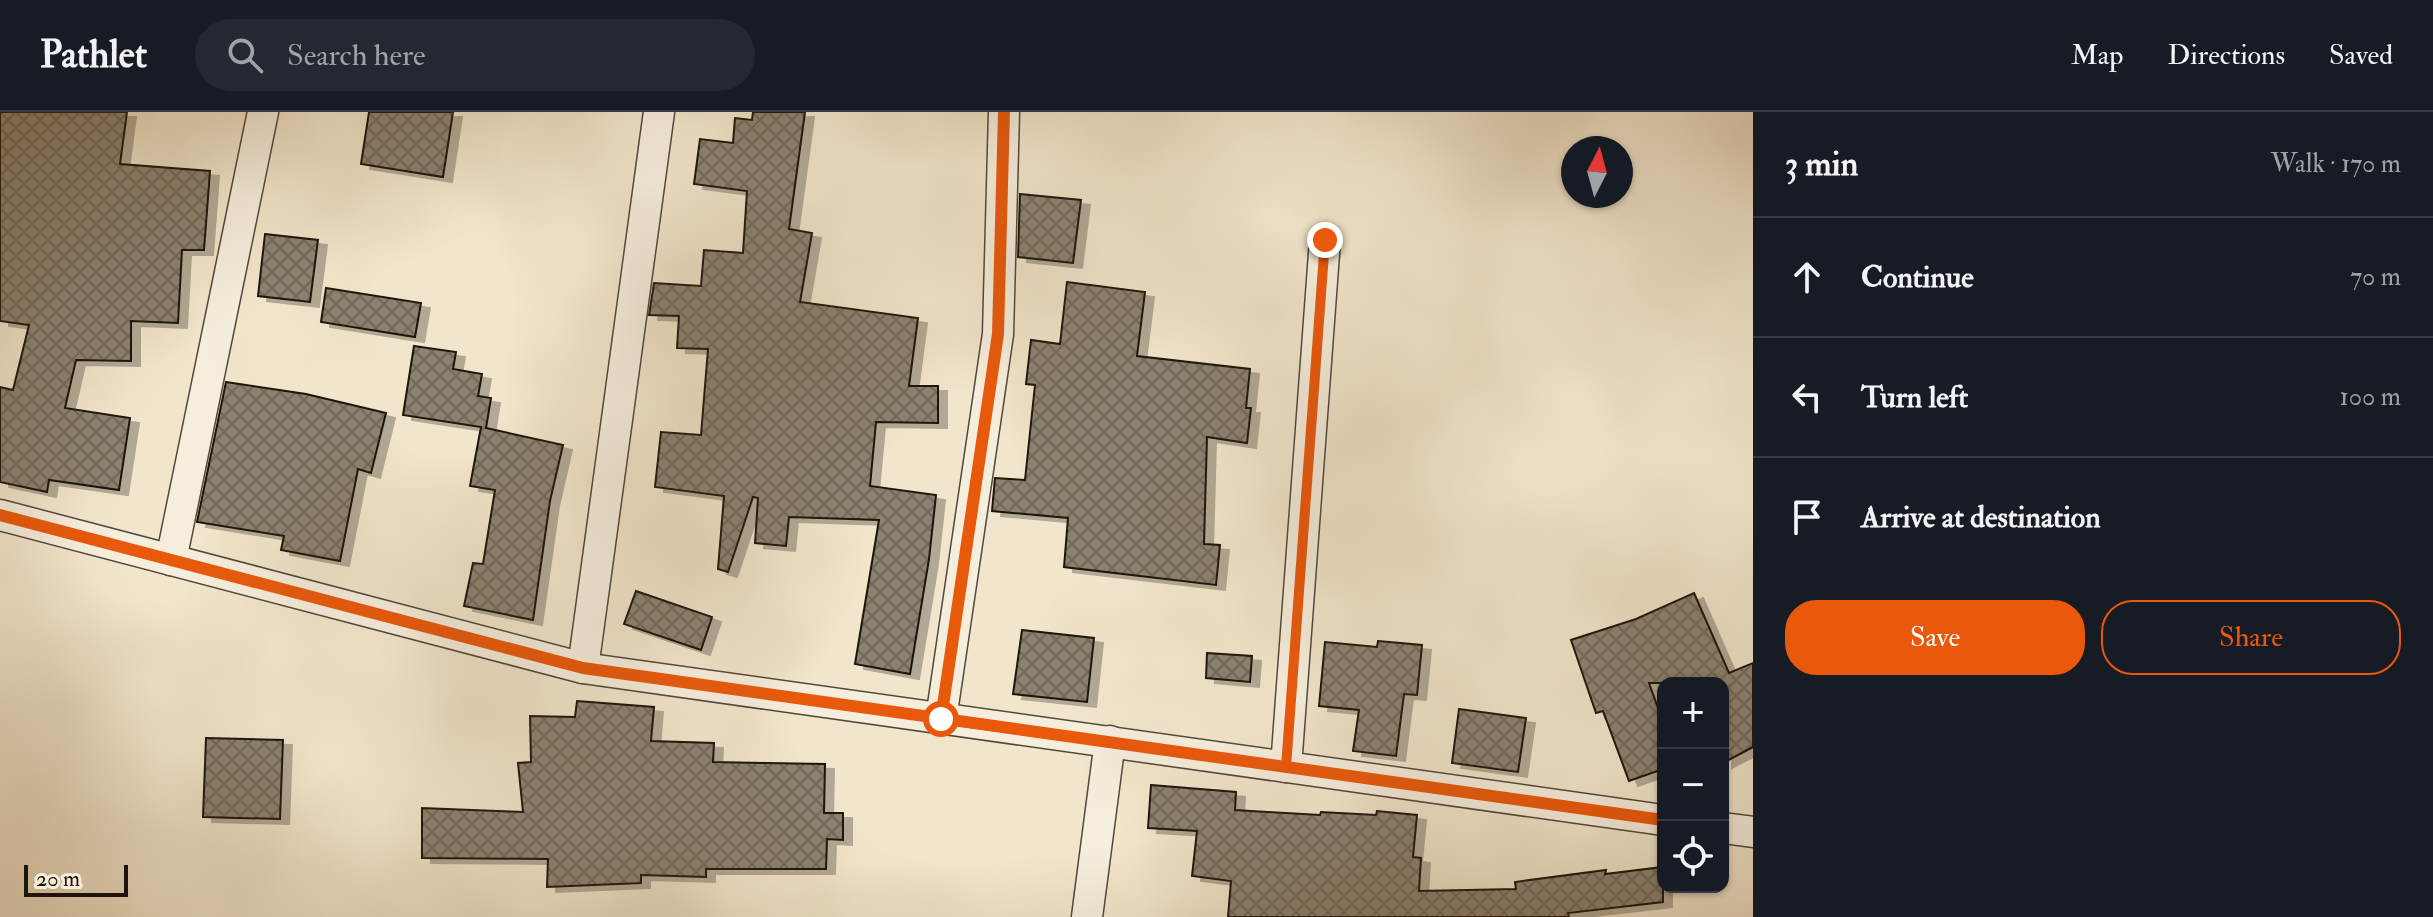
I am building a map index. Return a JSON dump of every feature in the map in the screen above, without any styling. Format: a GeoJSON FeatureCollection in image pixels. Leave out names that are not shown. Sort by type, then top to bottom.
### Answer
{"type":"FeatureCollection","features":[{"type":"Feature","properties":{"kind":"street"},"geometry":{"type":"LineString","coordinates":[[171,560],[263,112]]}},
{"type":"Feature","properties":{"kind":"street"},"geometry":{"type":"LineString","coordinates":[[583,668],[659,112]]}},
{"type":"Feature","properties":{"kind":"street"},"geometry":{"type":"LineString","coordinates":[[941,719],[998,334],[1004,112]]}},
{"type":"Feature","properties":{"kind":"street"},"geometry":{"type":"LineString","coordinates":[[1286,767],[1325,240]]}},
{"type":"Feature","properties":{"kind":"street"},"geometry":{"type":"LineString","coordinates":[[0,515],[583,668],[1657,819]]}},
{"type":"Feature","properties":{"kind":"street"},"geometry":{"type":"LineString","coordinates":[[1087,917],[1110,741]]}},
{"type":"Feature","properties":{"kind":"street"},"geometry":{"type":"LineString","coordinates":[[1729,829],[1753,832]]}},
{"type":"Feature","properties":{"kind":"building"},"geometry":{"type":"Polygon","coordinates":[[[0,112],[127,112],[120,164],[210,171],[204,250],[182,250],[178,323],[131,321],[131,361],[76,360],[65,408],[130,418],[119,490],[49,480],[47,492],[0,482],[0,387],[13,390],[29,325],[0,321],[0,112]]]}},
{"type":"Feature","properties":{"kind":"building"},"geometry":{"type":"Polygon","coordinates":[[[369,112],[453,112],[443,177],[361,164],[369,112]]]}},
{"type":"Feature","properties":{"kind":"building"},"geometry":{"type":"Polygon","coordinates":[[[753,112],[805,112],[789,229],[812,233],[800,302],[918,318],[909,386],[938,386],[938,423],[876,422],[870,486],[936,495],[910,674],[855,664],[879,520],[789,517],[786,546],[755,543],[758,498],[753,497],[728,572],[718,569],[724,496],[655,487],[661,432],[701,435],[708,349],[677,348],[679,316],[649,315],[654,283],[701,286],[704,250],[743,253],[747,191],[694,184],[700,139],[733,143],[735,118],[752,120],[753,112]]]}},
{"type":"Feature","properties":{"kind":"building"},"geometry":{"type":"Polygon","coordinates":[[[1020,194],[1081,200],[1073,263],[1018,257],[1020,194]]]}},
{"type":"Feature","properties":{"kind":"building"},"geometry":{"type":"Polygon","coordinates":[[[265,234],[318,240],[310,302],[258,296],[265,234]]]}},
{"type":"Feature","properties":{"kind":"building"},"geometry":{"type":"Polygon","coordinates":[[[1067,282],[1145,292],[1137,356],[1250,369],[1246,408],[1251,408],[1247,443],[1207,437],[1204,544],[1220,545],[1216,585],[1064,567],[1068,518],[992,511],[995,478],[1025,480],[1035,385],[1026,384],[1031,340],[1060,344],[1067,282]]]}},
{"type":"Feature","properties":{"kind":"building"},"geometry":{"type":"Polygon","coordinates":[[[326,288],[421,303],[415,337],[321,322],[326,288]]]}},
{"type":"Feature","properties":{"kind":"building"},"geometry":{"type":"Polygon","coordinates":[[[414,346],[456,352],[453,369],[482,374],[478,396],[491,398],[486,428],[563,445],[550,501],[533,620],[464,606],[473,563],[483,564],[495,490],[470,486],[481,427],[403,415],[414,346]]]}},
{"type":"Feature","properties":{"kind":"building"},"geometry":{"type":"Polygon","coordinates":[[[226,382],[306,394],[386,413],[371,473],[358,469],[340,561],[281,550],[284,536],[197,522],[226,382]]]}},
{"type":"Feature","properties":{"kind":"building"},"geometry":{"type":"Polygon","coordinates":[[[636,591],[712,617],[701,650],[624,624],[636,591]]]}},
{"type":"Feature","properties":{"kind":"building"},"geometry":{"type":"Polygon","coordinates":[[[1694,593],[1729,673],[1753,663],[1753,747],[1729,760],[1729,677],[1657,677],[1657,683],[1649,683],[1657,705],[1657,771],[1629,781],[1603,711],[1596,713],[1571,640],[1636,619],[1694,593]]]}},
{"type":"Feature","properties":{"kind":"building"},"geometry":{"type":"Polygon","coordinates":[[[1022,630],[1094,638],[1087,702],[1013,694],[1022,630]]]}},
{"type":"Feature","properties":{"kind":"building"},"geometry":{"type":"Polygon","coordinates":[[[1378,641],[1422,645],[1417,695],[1404,694],[1396,756],[1353,751],[1359,710],[1319,706],[1325,642],[1377,647],[1378,641]]]}},
{"type":"Feature","properties":{"kind":"building"},"geometry":{"type":"Polygon","coordinates":[[[1207,653],[1252,656],[1250,682],[1206,678],[1207,653]]]}},
{"type":"Feature","properties":{"kind":"building"},"geometry":{"type":"Polygon","coordinates":[[[577,701],[654,707],[651,741],[714,743],[713,762],[825,764],[824,813],[843,813],[843,840],[827,839],[826,869],[706,869],[706,877],[641,875],[641,883],[547,887],[548,859],[422,858],[422,808],[523,812],[518,763],[531,762],[530,716],[575,717],[577,701]]]}},
{"type":"Feature","properties":{"kind":"building"},"geometry":{"type":"Polygon","coordinates":[[[1459,709],[1526,718],[1518,772],[1452,763],[1459,709]]]}},
{"type":"Feature","properties":{"kind":"building"},"geometry":{"type":"Polygon","coordinates":[[[206,738],[283,740],[280,819],[203,817],[206,738]]]}},
{"type":"Feature","properties":{"kind":"building"},"geometry":{"type":"Polygon","coordinates":[[[1151,785],[1236,792],[1235,810],[1320,815],[1321,812],[1376,815],[1377,811],[1417,815],[1413,857],[1421,858],[1419,891],[1516,889],[1515,882],[1606,870],[1605,874],[1657,868],[1657,893],[1663,893],[1663,902],[1568,913],[1569,917],[1228,917],[1231,881],[1192,876],[1197,831],[1148,828],[1151,785]]]}},
{"type":"Feature","properties":{"kind":"cycle path"},"geometry":{"type":"LineString","coordinates":[[941,719],[998,334],[1004,112]]}},
{"type":"Feature","properties":{"kind":"cycle path"},"geometry":{"type":"LineString","coordinates":[[0,515],[583,668],[1657,819]]}},
{"type":"Feature","properties":{"kind":"route"},"geometry":{"type":"LineString","coordinates":[[941,719],[1286,767],[1325,240]]}}]}
